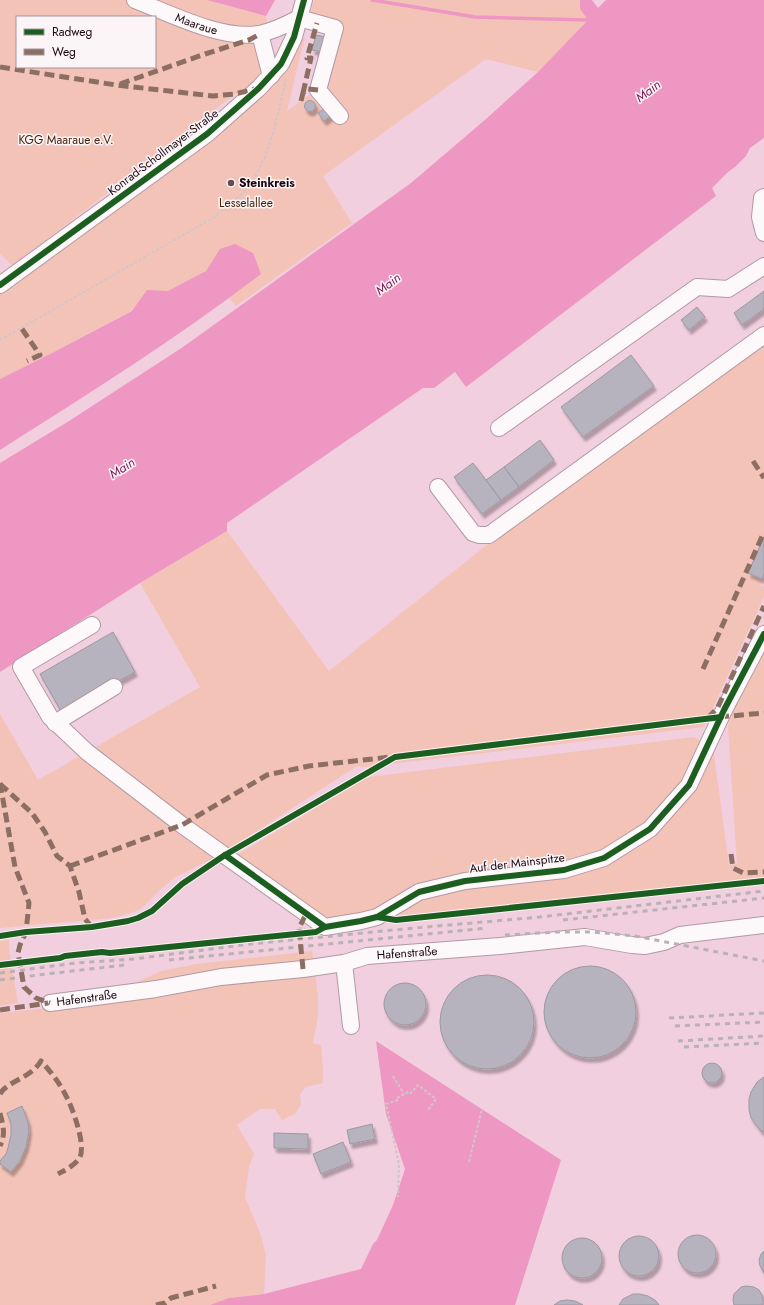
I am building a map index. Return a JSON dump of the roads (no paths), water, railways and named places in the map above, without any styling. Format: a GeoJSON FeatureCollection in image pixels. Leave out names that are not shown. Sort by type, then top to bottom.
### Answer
{"type":"FeatureCollection","features":[{"type":"Feature","properties":{"kind":"street","name":"Maaraue"},"geometry":{"type":"LineString","coordinates":[[135,0],[216,31],[237,35],[260,34],[282,27],[302,8]]}},
{"type":"Feature","properties":{"kind":"street"},"geometry":{"type":"LineString","coordinates":[[302,8],[335,28],[318,90],[340,116]]}},
{"type":"Feature","properties":{"kind":"street","name":"Konrad-Schollmayer-Straße"},"geometry":{"type":"LineString","coordinates":[[0,285],[207,134],[259,88],[281,64],[289,49],[302,8]]}},
{"type":"Feature","properties":{"kind":"street"},"geometry":{"type":"LineString","coordinates":[[260,34],[271,76]]}},
{"type":"Feature","properties":{"kind":"street"},"geometry":{"type":"LineString","coordinates":[[764,197],[762,198],[760,218],[764,233]]}},
{"type":"Feature","properties":{"kind":"street"},"geometry":{"type":"LineString","coordinates":[[499,428],[697,287],[728,289],[764,266]]}},
{"type":"Feature","properties":{"kind":"street"},"geometry":{"type":"LineString","coordinates":[[438,487],[473,533],[479,535],[489,534],[764,335]]}},
{"type":"Feature","properties":{"kind":"street"},"geometry":{"type":"LineString","coordinates":[[92,625],[21,667],[50,717],[55,722],[114,687]]}},
{"type":"Feature","properties":{"kind":"street","name":"Auf der Mainspitze"},"geometry":{"type":"LineString","coordinates":[[55,722],[87,752],[182,825],[325,927],[377,917],[393,906],[419,892],[427,890],[465,881],[564,870],[604,858],[650,829],[689,785],[724,710],[764,634]]}},
{"type":"Feature","properties":{"kind":"street","name":"Hafenstraße"},"geometry":{"type":"LineString","coordinates":[[50,1003],[156,989],[221,977],[303,969],[344,963],[367,956],[471,949],[585,937],[645,946],[664,942],[680,935],[764,925]]}},
{"type":"Feature","properties":{"kind":"street"},"geometry":{"type":"LineString","coordinates":[[344,963],[351,1026]]}},
{"type":"Feature","properties":{"kind":"water"},"geometry":{"type":"Polygon","coordinates":[[[207,0],[275,0],[266,16],[207,0]]]}},
{"type":"Feature","properties":{"kind":"water","name":"Main"},"geometry":{"type":"Polygon","coordinates":[[[580,0],[592,0],[598,8],[606,0],[764,0],[764,138],[750,148],[746,156],[712,188],[716,196],[466,387],[455,372],[434,388],[423,388],[227,523],[227,531],[140,583],[0,672],[0,463],[69,421],[183,347],[411,183],[538,72],[588,20],[580,9],[580,0]]]}},
{"type":"Feature","properties":{"kind":"water"},"geometry":{"type":"Polygon","coordinates":[[[235,244],[253,253],[261,274],[198,321],[99,387],[0,450],[0,379],[132,311],[147,290],[168,291],[206,271],[220,249],[235,244]]]}},
{"type":"Feature","properties":{"kind":"water"},"geometry":{"type":"Polygon","coordinates":[[[376,1041],[561,1160],[515,1305],[210,1305],[229,1298],[264,1294],[361,1269],[373,1244],[377,1240],[393,1205],[405,1169],[386,1114],[376,1041]]]}},
{"type":"Feature","properties":{"kind":"waterway"},"geometry":{"type":"LineString","coordinates":[[372,0],[475,17],[588,20]]}},
{"type":"Feature","properties":{"kind":"railway"},"geometry":{"type":"LineString","coordinates":[[0,973],[76,963],[134,959],[250,944],[540,917],[764,891]]}},
{"type":"Feature","properties":{"kind":"railway"},"geometry":{"type":"LineString","coordinates":[[563,920],[764,898]]}},
{"type":"Feature","properties":{"kind":"railway"},"geometry":{"type":"LineString","coordinates":[[169,960],[487,928]]}},
{"type":"Feature","properties":{"kind":"railway"},"geometry":{"type":"LineString","coordinates":[[505,935],[557,932],[593,932],[635,936],[764,961]]}},
{"type":"Feature","properties":{"kind":"railway"},"geometry":{"type":"LineString","coordinates":[[0,980],[125,965]]}},
{"type":"Feature","properties":{"kind":"railway"},"geometry":{"type":"LineString","coordinates":[[669,1018],[764,1013]]}},
{"type":"Feature","properties":{"kind":"railway"},"geometry":{"type":"LineString","coordinates":[[675,1026],[764,1022]]}},
{"type":"Feature","properties":{"kind":"railway"},"geometry":{"type":"LineString","coordinates":[[678,1041],[764,1036]]}},
{"type":"Feature","properties":{"kind":"railway"},"geometry":{"type":"LineString","coordinates":[[684,1047],[764,1043]]}},
{"type":"Feature","properties":{"kind":"place","name":"Steinkreis"},"geometry":{"type":"Point","coordinates":[231,183]}},
{"type":"Feature","properties":{"kind":"park label","name":"KGG Maaraue e.V."},"geometry":{"type":"Point","coordinates":[66,140]}},
{"type":"Feature","properties":{"kind":"park label","name":"Lesselallee"},"geometry":{"type":"Point","coordinates":[246,203]}}]}
